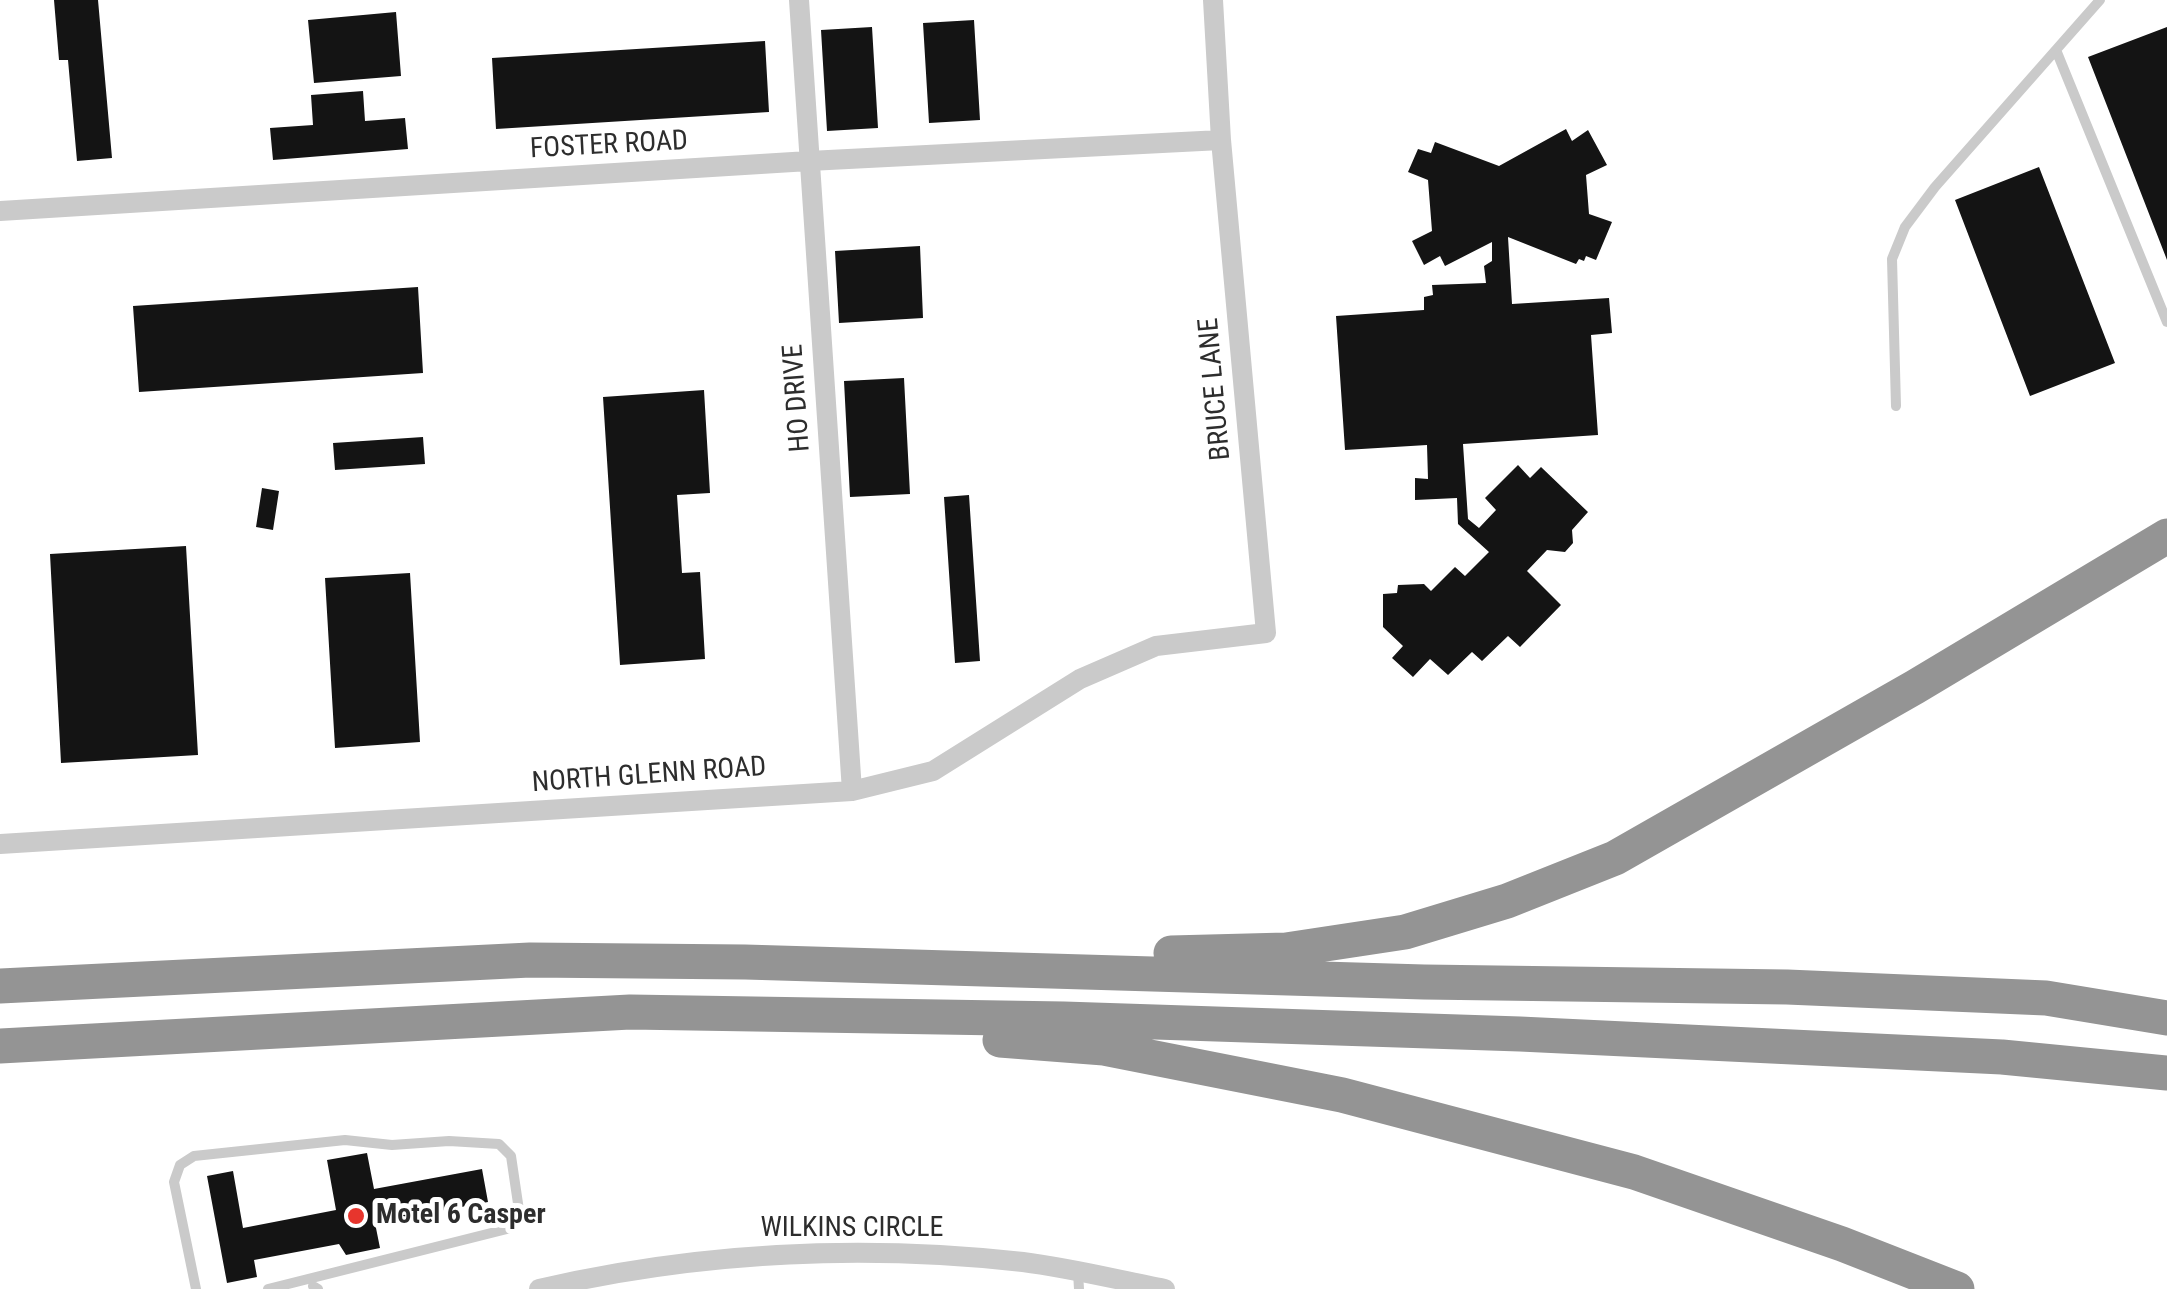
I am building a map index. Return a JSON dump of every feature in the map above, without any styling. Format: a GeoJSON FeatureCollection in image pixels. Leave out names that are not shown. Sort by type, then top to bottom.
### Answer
{"type":"FeatureCollection","features":[{"type":"Feature","properties":{"kind":"highway"},"geometry":{"type":"LineString","coordinates":[[745,962],[1286,950],[1422,927],[1507,901],[1615,858],[1915,687],[2167,536]]}},
{"type":"Feature","properties":{"kind":"highway"},"geometry":{"type":"LineString","coordinates":[[0,986],[530,960],[745,962],[1424,982],[1787,987],[2046,998],[2167,1018]]}},
{"type":"Feature","properties":{"kind":"highway"},"geometry":{"type":"LineString","coordinates":[[0,1046],[630,1012],[1064,1019],[1520,1034],[2002,1058],[2167,1074]]}},
{"type":"Feature","properties":{"kind":"highway"},"geometry":{"type":"LineString","coordinates":[[630,1012],[1104,1048],[1342,1095],[1634,1172],[1957,1289]]}},
{"type":"Feature","properties":{"kind":"street","name":"HO DRIVE"},"geometry":{"type":"LineString","coordinates":[[799,0],[852,791]]}},
{"type":"Feature","properties":{"kind":"street","name":"BRUCE LANE"},"geometry":{"type":"LineString","coordinates":[[1213,0],[1221,140],[1266,633]]}},
{"type":"Feature","properties":{"kind":"street","name":"FOSTER ROAD"},"geometry":{"type":"LineString","coordinates":[[0,211],[1221,140]]}},
{"type":"Feature","properties":{"kind":"street","name":"NORTH GLENN ROAD"},"geometry":{"type":"LineString","coordinates":[[0,844],[852,791],[933,770],[1080,679],[1156,646],[1266,633]]}},
{"type":"Feature","properties":{"kind":"street","name":"WILKINS CIRCLE"},"geometry":{"type":"LineString","coordinates":[[539,1289],[602,1274],[704,1259],[865,1251],[1025,1262],[1078,1280],[1165,1289]]}},
{"type":"Feature","properties":{"kind":"lane"},"geometry":{"type":"LineString","coordinates":[[1896,406],[1892,259],[1904,227],[2100,0]]}},
{"type":"Feature","properties":{"kind":"lane"},"geometry":{"type":"LineString","coordinates":[[2056,50],[2167,322]]}},
{"type":"Feature","properties":{"kind":"lane"},"geometry":{"type":"LineString","coordinates":[[196,1289],[174,1182],[180,1165],[194,1156],[345,1140],[392,1145],[449,1141],[499,1144],[511,1156],[520,1218],[511,1228],[313,1285],[268,1289]]}},
{"type":"Feature","properties":{"kind":"building"},"geometry":{"type":"Polygon","coordinates":[[[54,0],[98,0],[112,158],[77,161],[68,60],[59,60],[54,0]]]}},
{"type":"Feature","properties":{"kind":"building"},"geometry":{"type":"Polygon","coordinates":[[[396,12],[401,76],[314,83],[308,20],[396,12]]]}},
{"type":"Feature","properties":{"kind":"building"},"geometry":{"type":"Polygon","coordinates":[[[974,20],[980,120],[929,123],[923,23],[974,20]]]}},
{"type":"Feature","properties":{"kind":"building"},"geometry":{"type":"Polygon","coordinates":[[[872,27],[878,128],[827,131],[821,30],[872,27]]]}},
{"type":"Feature","properties":{"kind":"building"},"geometry":{"type":"Polygon","coordinates":[[[2167,27],[2167,260],[2088,57],[2167,27]]]}},
{"type":"Feature","properties":{"kind":"building"},"geometry":{"type":"Polygon","coordinates":[[[765,41],[769,112],[496,129],[492,58],[765,41]]]}},
{"type":"Feature","properties":{"kind":"building"},"geometry":{"type":"Polygon","coordinates":[[[363,91],[365,121],[405,118],[408,149],[273,160],[270,128],[313,125],[311,95],[363,91]]]}},
{"type":"Feature","properties":{"kind":"building"},"geometry":{"type":"Polygon","coordinates":[[[1566,129],[1572,141],[1588,130],[1607,165],[1586,175],[1589,214],[1612,222],[1596,260],[1586,256],[1576,264],[1508,237],[1512,304],[1609,298],[1612,333],[1591,335],[1598,435],[1463,444],[1468,519],[1479,528],[1496,510],[1485,498],[1518,465],[1530,478],[1541,467],[1588,512],[1572,530],[1573,543],[1565,552],[1547,550],[1527,571],[1561,605],[1520,647],[1508,636],[1482,661],[1472,652],[1448,675],[1430,659],[1413,677],[1392,658],[1403,646],[1383,627],[1383,594],[1397,593],[1398,585],[1424,584],[1431,591],[1455,567],[1465,576],[1489,552],[1458,524],[1457,498],[1415,500],[1415,478],[1428,479],[1427,445],[1345,450],[1336,316],[1424,310],[1424,297],[1433,295],[1432,285],[1486,283],[1484,266],[1492,261],[1492,242],[1445,266],[1440,256],[1424,265],[1412,241],[1432,231],[1428,180],[1408,172],[1418,149],[1431,153],[1435,142],[1499,166],[1566,129]]]}},
{"type":"Feature","properties":{"kind":"building"},"geometry":{"type":"Polygon","coordinates":[[[2039,167],[2115,363],[2030,396],[1955,200],[2039,167]]]}},
{"type":"Feature","properties":{"kind":"building"},"geometry":{"type":"Polygon","coordinates":[[[920,246],[923,318],[839,323],[835,251],[920,246]]]}},
{"type":"Feature","properties":{"kind":"building"},"geometry":{"type":"Polygon","coordinates":[[[418,287],[423,373],[139,392],[133,306],[418,287]]]}},
{"type":"Feature","properties":{"kind":"building"},"geometry":{"type":"Polygon","coordinates":[[[904,378],[910,494],[850,497],[844,381],[904,378]]]}},
{"type":"Feature","properties":{"kind":"building"},"geometry":{"type":"Polygon","coordinates":[[[704,390],[710,493],[677,495],[682,573],[700,572],[705,659],[620,665],[603,397],[704,390]]]}},
{"type":"Feature","properties":{"kind":"building"},"geometry":{"type":"Polygon","coordinates":[[[423,437],[425,464],[335,470],[333,443],[423,437]]]}},
{"type":"Feature","properties":{"kind":"building"},"geometry":{"type":"Polygon","coordinates":[[[262,488],[279,491],[273,530],[256,527],[262,488]]]}},
{"type":"Feature","properties":{"kind":"building"},"geometry":{"type":"Polygon","coordinates":[[[969,495],[980,661],[955,663],[944,497],[969,495]]]}},
{"type":"Feature","properties":{"kind":"building"},"geometry":{"type":"Polygon","coordinates":[[[186,546],[198,755],[61,763],[50,554],[186,546]]]}},
{"type":"Feature","properties":{"kind":"building"},"geometry":{"type":"Polygon","coordinates":[[[410,573],[420,742],[335,748],[325,578],[410,573]]]}},
{"type":"Feature","properties":{"kind":"building","name":"Motel 6 Casper"},"geometry":{"type":"Polygon","coordinates":[[[367,1153],[374,1189],[482,1169],[488,1202],[375,1223],[380,1248],[346,1255],[339,1244],[254,1260],[257,1277],[227,1283],[207,1176],[233,1171],[243,1228],[336,1210],[327,1160],[367,1153]]]}},
{"type":"Feature","properties":{"kind":"place","name":"Motel 6 Casper"},"geometry":{"type":"Point","coordinates":[356,1216]}}]}
